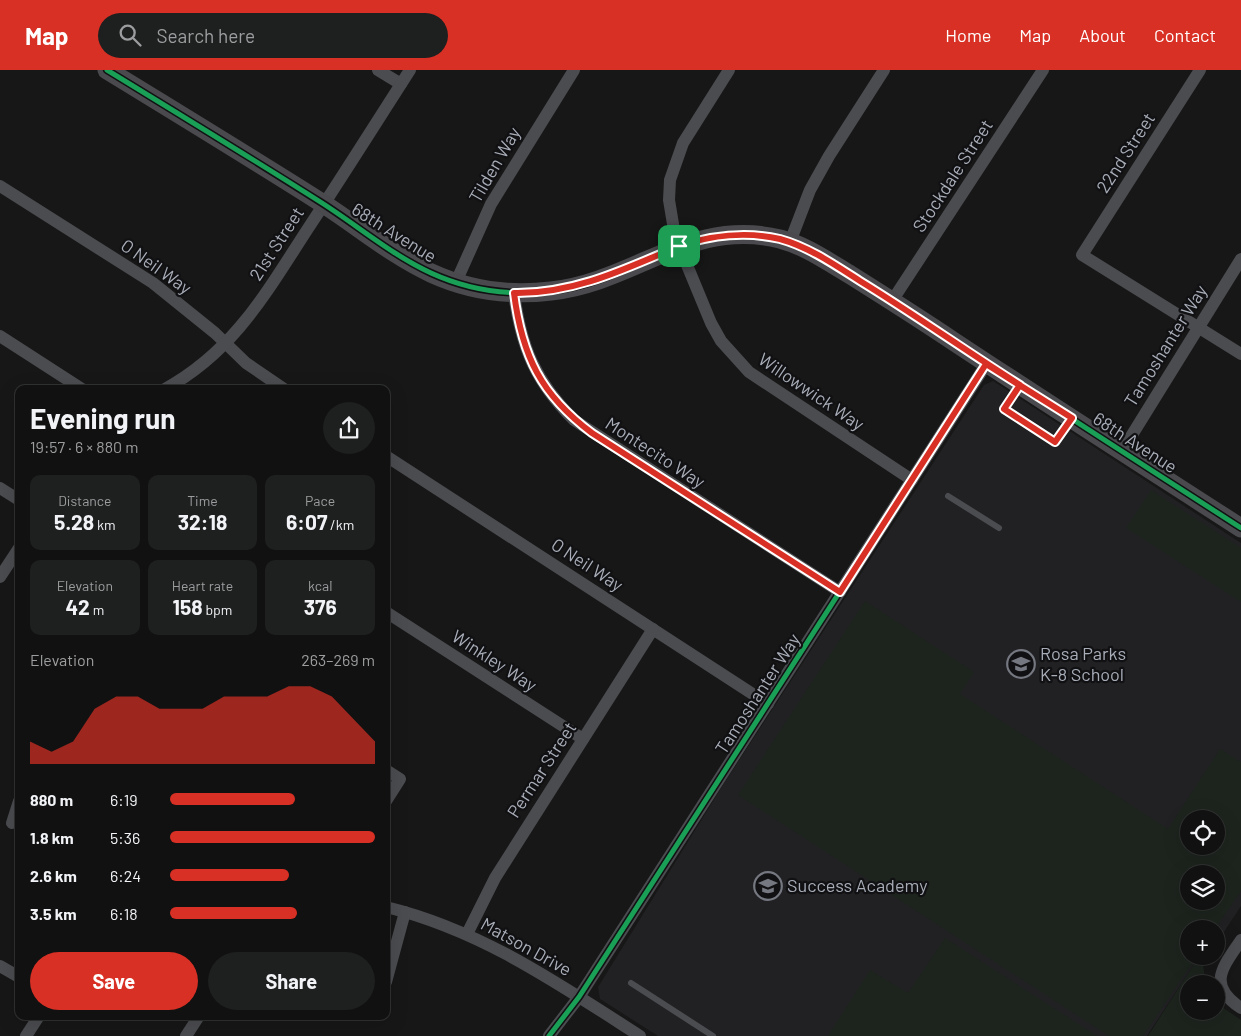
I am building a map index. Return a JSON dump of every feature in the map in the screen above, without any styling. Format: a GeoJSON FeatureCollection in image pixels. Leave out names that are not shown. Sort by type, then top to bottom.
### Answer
{"type":"FeatureCollection","features":[{"type":"Feature","properties":{"kind":"street","name":"68th Avenue"},"geometry":{"type":"LineString","coordinates":[[107,70],[324,204],[409,262],[456,282],[514,293],[546,292],[576,287],[624,270],[679,246],[714,236],[758,235],[790,242],[825,259],[892,301],[986,364],[1241,528]]}},
{"type":"Feature","properties":{"kind":"street"},"geometry":{"type":"LineString","coordinates":[[378,70],[401,84]]}},
{"type":"Feature","properties":{"kind":"street","name":"21st Street"},"geometry":{"type":"LineString","coordinates":[[172,385],[193,373],[226,344],[251,316],[410,70]]}},
{"type":"Feature","properties":{"kind":"street","name":"Tilden Way"},"geometry":{"type":"LineString","coordinates":[[456,282],[491,204],[513,165],[574,70]]}},
{"type":"Feature","properties":{"kind":"street","name":"Willowwick Way"},"geometry":{"type":"LineString","coordinates":[[730,70],[683,143],[676,157],[670,180],[671,220],[679,246],[710,323],[734,358],[764,384],[912,480]]}},
{"type":"Feature","properties":{"kind":"street"},"geometry":{"type":"LineString","coordinates":[[790,242],[810,190],[884,70]]}},
{"type":"Feature","properties":{"kind":"street","name":"Stockdale Street"},"geometry":{"type":"LineString","coordinates":[[892,301],[1043,70]]}},
{"type":"Feature","properties":{"kind":"street","name":"22nd Street"},"geometry":{"type":"LineString","coordinates":[[1198,327],[1082,255],[1200,70]]}},
{"type":"Feature","properties":{"kind":"street","name":"O Neil Way"},"geometry":{"type":"LineString","coordinates":[[0,186],[153,284],[226,344],[246,363],[278,385]]}},
{"type":"Feature","properties":{"kind":"street","name":"Tamoshanter Way"},"geometry":{"type":"LineString","coordinates":[[1122,451],[1241,259]]}},
{"type":"Feature","properties":{"kind":"street","name":"Montecito Way"},"geometry":{"type":"LineString","coordinates":[[514,293],[518,325],[534,370],[546,390],[574,420],[840,592]]}},
{"type":"Feature","properties":{"kind":"street"},"geometry":{"type":"LineString","coordinates":[[1198,327],[1241,354]]}},
{"type":"Feature","properties":{"kind":"street"},"geometry":{"type":"LineString","coordinates":[[0,336],[76,385]]}},
{"type":"Feature","properties":{"kind":"street","name":"Tamoshanter Way"},"geometry":{"type":"LineString","coordinates":[[548,1036],[580,997],[986,364]]}},
{"type":"Feature","properties":{"kind":"street","name":"O Neil Way"},"geometry":{"type":"LineString","coordinates":[[390,459],[768,704]]}},
{"type":"Feature","properties":{"kind":"street"},"geometry":{"type":"LineString","coordinates":[[0,488],[15,497]]}},
{"type":"Feature","properties":{"kind":"street"},"geometry":{"type":"LineString","coordinates":[[0,577],[15,554]]}},
{"type":"Feature","properties":{"kind":"street","name":"Winkley Way"},"geometry":{"type":"LineString","coordinates":[[390,615],[583,740]]}},
{"type":"Feature","properties":{"kind":"street","name":"Permar Street"},"geometry":{"type":"LineString","coordinates":[[467,934],[495,878],[653,629]]}},
{"type":"Feature","properties":{"kind":"street"},"geometry":{"type":"LineString","coordinates":[[390,773],[400,779],[390,795]]}},
{"type":"Feature","properties":{"kind":"street","name":"Matson Drive"},"geometry":{"type":"LineString","coordinates":[[390,908],[467,934],[529,965],[640,1036]]}},
{"type":"Feature","properties":{"kind":"street"},"geometry":{"type":"LineString","coordinates":[[390,967],[405,912]]}},
{"type":"Feature","properties":{"kind":"street"},"geometry":{"type":"LineString","coordinates":[[1241,940],[1223,968],[1220,983],[1225,995],[1241,1008]]}},
{"type":"Feature","properties":{"kind":"street"},"geometry":{"type":"LineString","coordinates":[[0,966],[15,975]]}},
{"type":"Feature","properties":{"kind":"street"},"geometry":{"type":"LineString","coordinates":[[26,1036],[36,1020]]}},
{"type":"Feature","properties":{"kind":"street"},"geometry":{"type":"LineString","coordinates":[[186,1036],[196,1020]]}},
{"type":"Feature","properties":{"kind":"lane"},"geometry":{"type":"LineString","coordinates":[[1020,385],[1004,409],[1055,442],[1072,418]]}},
{"type":"Feature","properties":{"kind":"lane"},"geometry":{"type":"LineString","coordinates":[[948,496],[998,528]]}},
{"type":"Feature","properties":{"kind":"lane"},"geometry":{"type":"LineString","coordinates":[[631,983],[713,1036]]}},
{"type":"Feature","properties":{"kind":"shaded area","name":"Rosa Parks K-8 School"},"geometry":{"type":"Polygon","coordinates":[[[993,381],[1241,543],[1241,906],[1225,930],[1225,920],[1180,920],[1180,965],[1193,965],[1187,975],[1180,975],[1180,985],[1147,1036],[658,1036],[600,999],[598,987],[723,785],[984,385],[993,381]]]}},
{"type":"Feature","properties":{"kind":"shaded area"},"geometry":{"type":"Polygon","coordinates":[[[1151,490],[1241,548],[1241,602],[1126,528],[1151,490]]]}},
{"type":"Feature","properties":{"kind":"shaded area"},"geometry":{"type":"Polygon","coordinates":[[[865,601],[974,672],[960,694],[1168,829],[1180,811],[1180,855],[1225,855],[1225,810],[1180,810],[1220,749],[1241,762],[1241,891],[1221,920],[1180,920],[1180,965],[1191,965],[1184,975],[1180,975],[1180,981],[1143,1036],[1109,1036],[738,795],[865,601]]]}},
{"type":"Feature","properties":{"kind":"shaded area"},"geometry":{"type":"Polygon","coordinates":[[[945,938],[1097,1036],[828,1036],[870,970],[908,993],[945,938]]]}},
{"type":"Feature","properties":{"kind":"shaded area"},"geometry":{"type":"Polygon","coordinates":[[[1193,965],[1203,965],[1205,975],[1187,975],[1193,965]]]}},
{"type":"Feature","properties":{"kind":"shaded area"},"geometry":{"type":"Polygon","coordinates":[[[1180,986],[1180,1020],[1225,1020],[1225,1009],[1241,1020],[1241,1036],[1148,1036],[1180,986]]]}},
{"type":"Feature","properties":{"kind":"cycle path"},"geometry":{"type":"LineString","coordinates":[[107,70],[322,203],[403,258],[431,273],[460,284],[505,292],[551,291],[581,285],[610,276],[690,243],[718,237],[748,235],[780,239],[799,246],[824,259],[901,307],[1241,528]]}},
{"type":"Feature","properties":{"kind":"cycle path"},"geometry":{"type":"LineString","coordinates":[[549,1036],[579,997],[987,363]]}},
{"type":"Feature","properties":{"kind":"place","name":"Rosa Parks K-8 School"},"geometry":{"type":"Point","coordinates":[1021,664]}},
{"type":"Feature","properties":{"kind":"place","name":"Success Academy"},"geometry":{"type":"Point","coordinates":[768,886]}},
{"type":"Feature","properties":{"kind":"route"},"geometry":{"type":"LineString","coordinates":[[679,246],[624,270],[576,287],[555,291],[514,293],[518,325],[534,370],[546,390],[574,420],[840,592],[986,364],[1020,385],[1072,418],[1055,442],[1004,409],[1020,385],[825,259],[790,242],[758,235],[736,234],[714,236],[679,246]]}}]}
